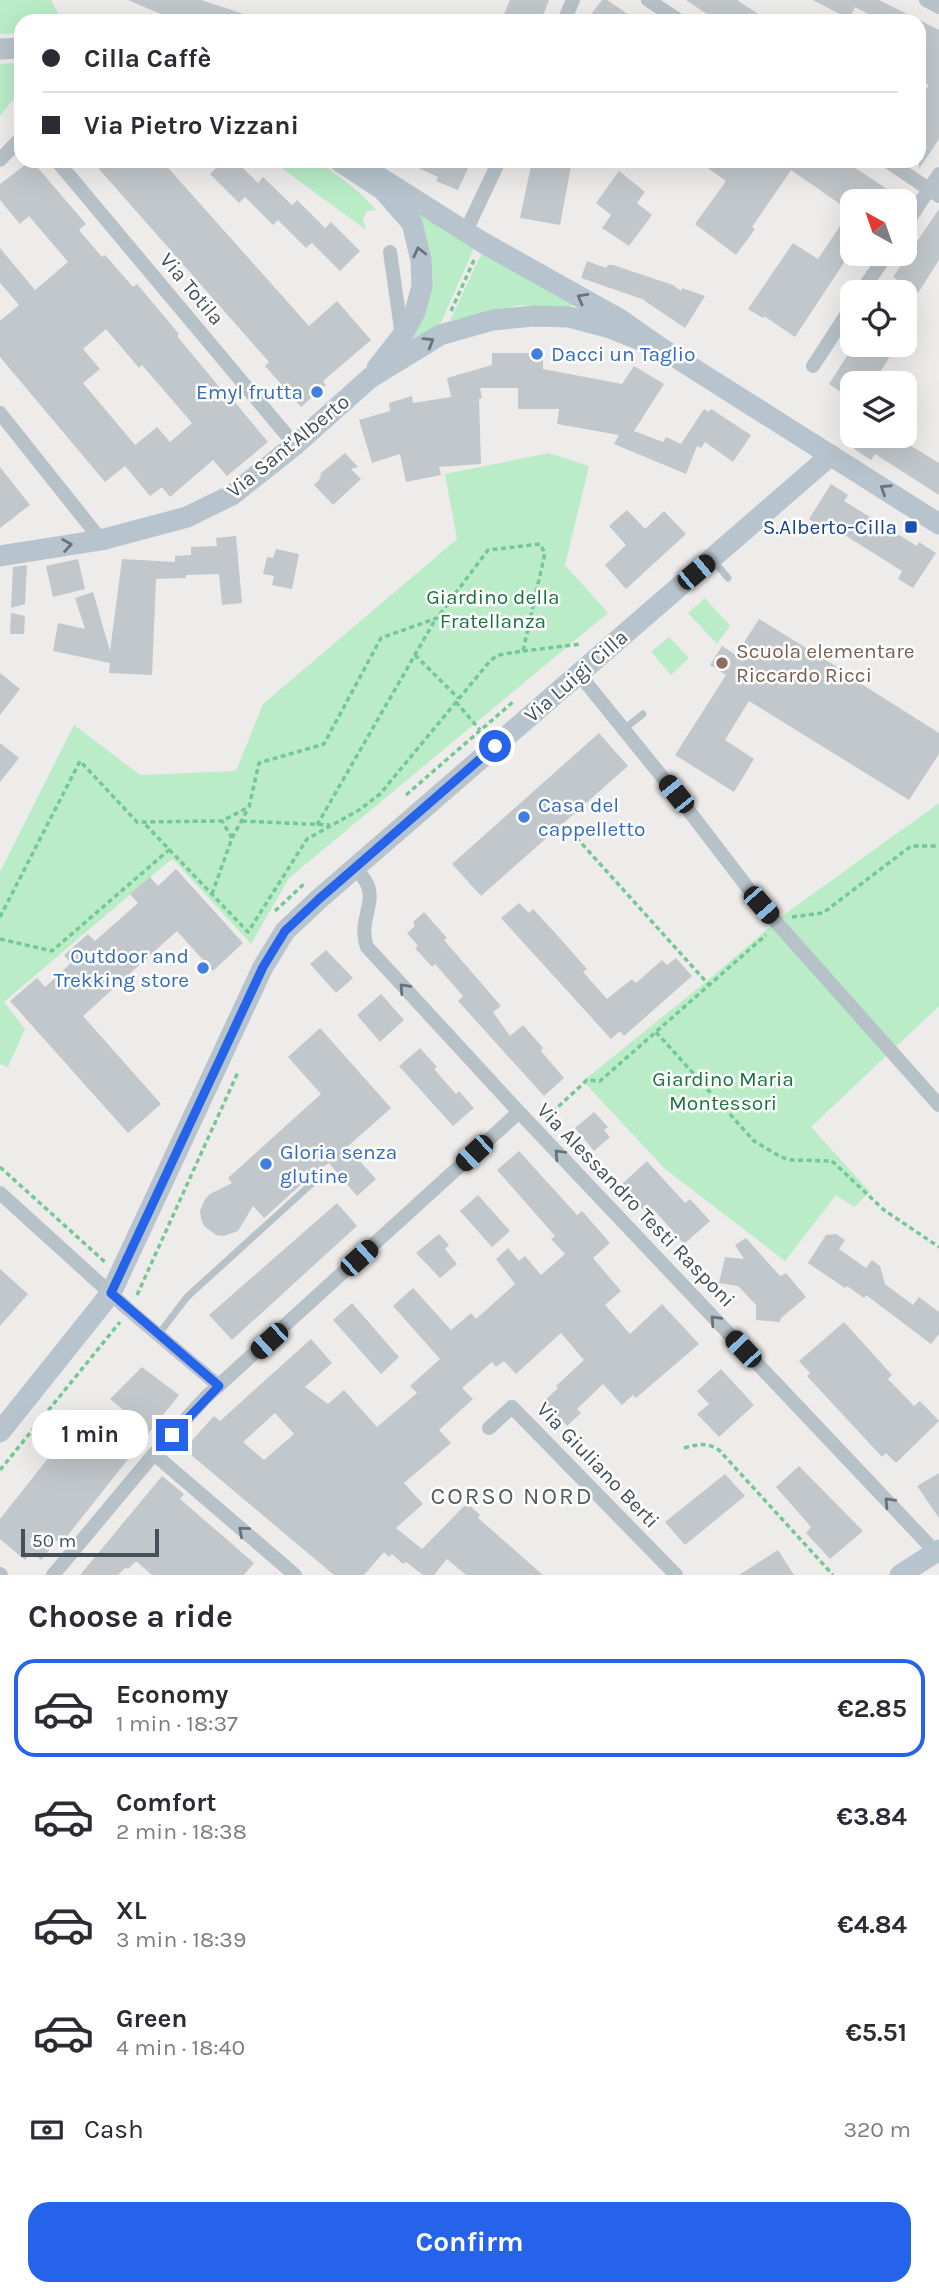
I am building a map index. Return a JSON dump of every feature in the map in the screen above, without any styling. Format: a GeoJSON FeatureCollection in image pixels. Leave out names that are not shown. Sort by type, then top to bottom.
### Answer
{"type":"FeatureCollection","features":[{"type":"Feature","properties":{"kind":"street"},"geometry":{"type":"LineString","coordinates":[[648,0],[669,14]]}},
{"type":"Feature","properties":{"kind":"street"},"geometry":{"type":"LineString","coordinates":[[926,0],[939,7]]}},
{"type":"Feature","properties":{"kind":"street"},"geometry":{"type":"LineString","coordinates":[[0,160],[14,145]]}},
{"type":"Feature","properties":{"kind":"street","name":"Via Totila"},"geometry":{"type":"LineString","coordinates":[[63,168],[295,444]]}},
{"type":"Feature","properties":{"kind":"street","name":"Via Sant'Alberto"},"geometry":{"type":"LineString","coordinates":[[350,168],[383,190],[412,223],[421,260],[422,286],[415,312],[402,336],[370,378]]}},
{"type":"Feature","properties":{"kind":"street","name":"Via Sant'Alberto"},"geometry":{"type":"LineString","coordinates":[[365,168],[474,237],[621,320],[660,348],[939,524]]}},
{"type":"Feature","properties":{"kind":"street"},"geometry":{"type":"LineString","coordinates":[[474,237],[497,168]]}},
{"type":"Feature","properties":{"kind":"street"},"geometry":{"type":"LineString","coordinates":[[897,168],[934,193]]}},
{"type":"Feature","properties":{"kind":"street"},"geometry":{"type":"LineString","coordinates":[[917,212],[934,193],[939,174]]}},
{"type":"Feature","properties":{"kind":"street"},"geometry":{"type":"LineString","coordinates":[[390,251],[402,336]]}},
{"type":"Feature","properties":{"kind":"street","name":"Via Sant'Alberto"},"geometry":{"type":"LineString","coordinates":[[0,556],[101,540],[187,517],[221,501],[295,444],[370,378],[440,335],[493,320],[534,316],[569,317],[607,327],[660,348]]}},
{"type":"Feature","properties":{"kind":"street"},"geometry":{"type":"LineString","coordinates":[[813,366],[840,324]]}},
{"type":"Feature","properties":{"kind":"street"},"geometry":{"type":"LineString","coordinates":[[0,413],[101,540]]}},
{"type":"Feature","properties":{"kind":"street","name":"Via Luigi Cilla"},"geometry":{"type":"LineString","coordinates":[[0,1432],[111,1293],[263,967],[285,931],[355,867],[831,454]]}},
{"type":"Feature","properties":{"kind":"street"},"geometry":{"type":"LineString","coordinates":[[579,674],[778,924],[939,1105]]}},
{"type":"Feature","properties":{"kind":"street","name":"Via Alessandro Testi Rasponi"},"geometry":{"type":"LineString","coordinates":[[355,867],[369,887],[370,898],[362,934],[367,947],[539,1134],[936,1552]]}},
{"type":"Feature","properties":{"kind":"street"},"geometry":{"type":"LineString","coordinates":[[53,1575],[155,1454],[219,1386],[519,1112]]}},
{"type":"Feature","properties":{"kind":"street"},"geometry":{"type":"LineString","coordinates":[[0,1193],[219,1386]]}},
{"type":"Feature","properties":{"kind":"street","name":"Via Giuliano Berti"},"geometry":{"type":"LineString","coordinates":[[489,1428],[512,1407],[676,1575]]}},
{"type":"Feature","properties":{"kind":"street"},"geometry":{"type":"LineString","coordinates":[[155,1454],[295,1575]]}},
{"type":"Feature","properties":{"kind":"street"},"geometry":{"type":"LineString","coordinates":[[900,1575],[936,1552]]}},
{"type":"Feature","properties":{"kind":"lane"},"geometry":{"type":"LineString","coordinates":[[712,559],[728,578]]}},
{"type":"Feature","properties":{"kind":"lane"},"geometry":{"type":"LineString","coordinates":[[624,729],[643,714]]}},
{"type":"Feature","properties":{"kind":"lane"},"geometry":{"type":"LineString","coordinates":[[159,1335],[187,1297],[318,1178]]}},
{"type":"Feature","properties":{"kind":"path"},"geometry":{"type":"LineString","coordinates":[[440,335],[474,237]]}},
{"type":"Feature","properties":{"kind":"path"},"geometry":{"type":"LineString","coordinates":[[317,825],[437,618],[488,550],[540,544],[545,553],[523,651]]}},
{"type":"Feature","properties":{"kind":"path"},"geometry":{"type":"LineString","coordinates":[[212,894],[232,838],[249,807],[259,763],[324,744],[381,638],[437,618]]}},
{"type":"Feature","properties":{"kind":"path"},"geometry":{"type":"LineString","coordinates":[[143,822],[248,932],[307,839],[359,810],[380,794],[490,661],[498,655],[581,644]]}},
{"type":"Feature","properties":{"kind":"path"},"geometry":{"type":"LineString","coordinates":[[415,655],[458,700],[480,730]]}},
{"type":"Feature","properties":{"kind":"path"},"geometry":{"type":"LineString","coordinates":[[0,917],[80,761],[136,822],[222,821],[249,807]]}},
{"type":"Feature","properties":{"kind":"path"},"geometry":{"type":"LineString","coordinates":[[222,821],[232,838]]}},
{"type":"Feature","properties":{"kind":"path"},"geometry":{"type":"LineString","coordinates":[[242,821],[331,825]]}},
{"type":"Feature","properties":{"kind":"path"},"geometry":{"type":"LineString","coordinates":[[565,825],[709,985]]}},
{"type":"Feature","properties":{"kind":"path"},"geometry":{"type":"LineString","coordinates":[[539,1134],[547,1127],[541,1122],[587,1080],[600,1081],[778,924],[797,915],[823,913],[911,846],[939,846]]}},
{"type":"Feature","properties":{"kind":"path"},"geometry":{"type":"LineString","coordinates":[[0,939],[52,951],[170,849]]}},
{"type":"Feature","properties":{"kind":"path"},"geometry":{"type":"LineString","coordinates":[[656,1032],[754,1141],[781,1157],[792,1160],[832,1161],[884,1210],[939,1247]]}},
{"type":"Feature","properties":{"kind":"path"},"geometry":{"type":"LineString","coordinates":[[177,1208],[239,1070]]}},
{"type":"Feature","properties":{"kind":"path"},"geometry":{"type":"LineString","coordinates":[[0,1167],[106,1263]]}},
{"type":"Feature","properties":{"kind":"path"},"geometry":{"type":"LineString","coordinates":[[684,1448],[700,1443],[709,1444],[719,1450],[833,1575]]}},
{"type":"Feature","properties":{"kind":"green space"},"geometry":{"type":"Polygon","coordinates":[[[0,0],[51,0],[58,14],[14,14],[14,33],[0,34],[0,0]]]}},
{"type":"Feature","properties":{"kind":"green space"},"geometry":{"type":"Polygon","coordinates":[[[14,63],[14,99],[0,116],[0,64],[14,63]]]}},
{"type":"Feature","properties":{"kind":"green space"},"geometry":{"type":"Polygon","coordinates":[[[282,168],[328,168],[360,193],[376,210],[367,211],[363,219],[366,230],[282,168]]]}},
{"type":"Feature","properties":{"kind":"green space"},"geometry":{"type":"Polygon","coordinates":[[[401,199],[474,248],[440,325],[415,340],[412,340],[424,311],[401,199]]]}},
{"type":"Feature","properties":{"kind":"green space"},"geometry":{"type":"Polygon","coordinates":[[[482,252],[573,304],[569,309],[522,305],[450,321],[482,252]]]}},
{"type":"Feature","properties":{"kind":"green space","name":"Giardino della Fratellanza"},"geometry":{"type":"Polygon","coordinates":[[[549,453],[589,466],[565,565],[608,613],[289,878],[251,944],[173,859],[168,862],[4,1002],[25,1029],[8,1067],[0,1064],[0,872],[74,725],[140,775],[236,771],[263,704],[457,539],[445,474],[549,453]]]}},
{"type":"Feature","properties":{"kind":"green space"},"geometry":{"type":"Polygon","coordinates":[[[705,598],[730,626],[717,644],[688,613],[705,598]]]}},
{"type":"Feature","properties":{"kind":"green space"},"geometry":{"type":"Polygon","coordinates":[[[669,637],[689,658],[671,675],[651,652],[669,637]]]}},
{"type":"Feature","properties":{"kind":"green space","name":"Giardino Maria Montessori"},"geometry":{"type":"Polygon","coordinates":[[[939,803],[939,1006],[811,1127],[870,1192],[854,1207],[836,1195],[785,1261],[664,1168],[583,1081],[785,914],[939,803]]]}},
{"type":"Feature","properties":{"kind":"building"},"geometry":{"type":"Polygon","coordinates":[[[128,0],[201,0],[244,14],[161,14],[128,0]]]}},
{"type":"Feature","properties":{"kind":"building"},"geometry":{"type":"Polygon","coordinates":[[[510,0],[549,0],[544,14],[504,14],[510,0]]]}},
{"type":"Feature","properties":{"kind":"building"},"geometry":{"type":"Polygon","coordinates":[[[602,0],[607,0],[628,14],[591,14],[602,0]]]}},
{"type":"Feature","properties":{"kind":"building"},"geometry":{"type":"Polygon","coordinates":[[[686,0],[737,0],[758,14],[707,14],[686,0]]]}},
{"type":"Feature","properties":{"kind":"building"},"geometry":{"type":"Polygon","coordinates":[[[813,0],[879,0],[907,14],[868,14],[855,7],[852,14],[840,14],[813,0]]]}},
{"type":"Feature","properties":{"kind":"building"},"geometry":{"type":"Polygon","coordinates":[[[926,24],[939,30],[939,139],[926,158],[926,90],[929,85],[926,84],[926,24]]]}},
{"type":"Feature","properties":{"kind":"building"},"geometry":{"type":"Polygon","coordinates":[[[21,168],[38,168],[86,224],[79,230],[133,287],[137,284],[179,334],[177,336],[268,442],[227,476],[213,460],[170,497],[162,487],[150,496],[125,466],[105,482],[0,357],[0,321],[19,305],[0,283],[0,248],[35,290],[68,262],[29,216],[20,224],[0,200],[0,184],[21,168]],[[106,329],[83,349],[100,369],[83,383],[135,445],[157,427],[170,442],[192,423],[142,365],[139,368],[106,329]]]}},
{"type":"Feature","properties":{"kind":"building"},"geometry":{"type":"Polygon","coordinates":[[[98,168],[168,168],[309,326],[337,301],[371,340],[323,381],[326,385],[301,407],[265,366],[269,362],[98,168]]]}},
{"type":"Feature","properties":{"kind":"building"},"geometry":{"type":"Polygon","coordinates":[[[216,168],[243,168],[258,183],[263,177],[292,205],[297,200],[325,228],[331,222],[360,251],[340,271],[312,243],[306,248],[278,220],[273,225],[245,197],[239,203],[210,174],[216,168]]]}},
{"type":"Feature","properties":{"kind":"building"},"geometry":{"type":"Polygon","coordinates":[[[418,168],[468,168],[458,190],[436,181],[438,177],[418,168]]]}},
{"type":"Feature","properties":{"kind":"building"},"geometry":{"type":"Polygon","coordinates":[[[531,168],[571,168],[560,225],[520,218],[531,168]]]}},
{"type":"Feature","properties":{"kind":"building"},"geometry":{"type":"Polygon","coordinates":[[[708,168],[856,168],[887,189],[840,189],[840,204],[791,170],[736,255],[695,224],[726,181],[708,168]]]}},
{"type":"Feature","properties":{"kind":"building"},"geometry":{"type":"Polygon","coordinates":[[[619,171],[645,192],[637,203],[652,215],[629,246],[602,228],[611,215],[596,203],[619,171]]]}},
{"type":"Feature","properties":{"kind":"building"},"geometry":{"type":"Polygon","coordinates":[[[939,209],[939,260],[918,293],[917,280],[898,280],[893,277],[900,266],[917,266],[917,242],[939,209]]]}},
{"type":"Feature","properties":{"kind":"building"},"geometry":{"type":"Polygon","coordinates":[[[840,226],[842,266],[795,337],[764,316],[763,318],[748,309],[793,243],[818,259],[840,226]]]}},
{"type":"Feature","properties":{"kind":"building"},"geometry":{"type":"Polygon","coordinates":[[[587,261],[606,268],[613,265],[673,285],[681,291],[682,288],[705,296],[685,328],[642,299],[581,278],[587,261]]]}},
{"type":"Feature","properties":{"kind":"building"},"geometry":{"type":"Polygon","coordinates":[[[492,353],[543,353],[543,369],[622,384],[634,366],[664,384],[634,431],[663,442],[666,437],[681,444],[704,409],[709,412],[711,409],[751,435],[733,462],[705,442],[701,448],[697,446],[686,474],[614,444],[619,435],[557,424],[559,409],[518,409],[518,388],[480,388],[481,464],[439,467],[441,475],[406,482],[400,454],[372,463],[359,420],[390,411],[389,403],[412,396],[413,403],[451,397],[447,378],[492,365],[492,353]]]}},
{"type":"Feature","properties":{"kind":"building"},"geometry":{"type":"Polygon","coordinates":[[[846,357],[890,357],[881,371],[840,371],[840,392],[829,384],[846,357]]]}},
{"type":"Feature","properties":{"kind":"building"},"geometry":{"type":"Polygon","coordinates":[[[915,448],[939,463],[939,495],[875,454],[871,460],[854,449],[915,448]]]}},
{"type":"Feature","properties":{"kind":"building"},"geometry":{"type":"Polygon","coordinates":[[[345,453],[358,467],[351,469],[361,479],[333,505],[314,485],[321,478],[318,479],[320,474],[345,453]]]}},
{"type":"Feature","properties":{"kind":"building"},"geometry":{"type":"Polygon","coordinates":[[[0,467],[30,505],[0,528],[0,467]]]}},
{"type":"Feature","properties":{"kind":"building"},"geometry":{"type":"Polygon","coordinates":[[[831,484],[848,495],[844,501],[917,546],[919,542],[936,553],[913,588],[898,579],[902,571],[827,524],[825,529],[809,519],[831,484]]]}},
{"type":"Feature","properties":{"kind":"building"},"geometry":{"type":"Polygon","coordinates":[[[627,510],[645,529],[664,511],[686,534],[626,589],[605,565],[626,545],[609,526],[627,510]]]}},
{"type":"Feature","properties":{"kind":"building"},"geometry":{"type":"Polygon","coordinates":[[[236,536],[242,603],[222,605],[219,574],[156,579],[152,675],[109,673],[110,663],[53,651],[58,623],[85,629],[75,598],[93,592],[110,651],[122,559],[175,562],[175,556],[191,555],[191,547],[217,546],[216,538],[236,536]]]}},
{"type":"Feature","properties":{"kind":"building"},"geometry":{"type":"Polygon","coordinates":[[[276,549],[299,554],[292,589],[272,585],[274,576],[263,574],[267,557],[273,558],[276,549]]]}},
{"type":"Feature","properties":{"kind":"building"},"geometry":{"type":"Polygon","coordinates":[[[78,559],[85,589],[53,597],[46,566],[78,559]]]}},
{"type":"Feature","properties":{"kind":"building"},"geometry":{"type":"Polygon","coordinates":[[[27,565],[25,604],[11,608],[13,567],[27,565]]]}},
{"type":"Feature","properties":{"kind":"building"},"geometry":{"type":"Polygon","coordinates":[[[11,613],[25,616],[24,634],[10,634],[11,613]]]}},
{"type":"Feature","properties":{"kind":"building"},"geometry":{"type":"Polygon","coordinates":[[[759,619],[939,733],[939,754],[909,800],[749,701],[725,740],[754,759],[734,792],[675,755],[726,675],[710,665],[722,646],[736,655],[759,619]]]}},
{"type":"Feature","properties":{"kind":"building"},"geometry":{"type":"Polygon","coordinates":[[[0,673],[20,689],[0,715],[0,673]]]}},
{"type":"Feature","properties":{"kind":"building"},"geometry":{"type":"Polygon","coordinates":[[[599,733],[628,766],[481,896],[452,864],[599,733]]]}},
{"type":"Feature","properties":{"kind":"building"},"geometry":{"type":"Polygon","coordinates":[[[0,743],[19,758],[0,782],[0,743]]]}},
{"type":"Feature","properties":{"kind":"building"},"geometry":{"type":"Polygon","coordinates":[[[176,869],[243,943],[213,971],[177,931],[83,1016],[161,1104],[128,1133],[10,1001],[37,978],[45,987],[71,963],[64,955],[88,934],[95,941],[138,903],[130,894],[150,877],[158,886],[176,869]]]}},
{"type":"Feature","properties":{"kind":"building"},"geometry":{"type":"Polygon","coordinates":[[[519,903],[529,913],[533,909],[557,935],[587,969],[583,972],[607,999],[632,979],[636,983],[662,960],[667,965],[676,958],[692,976],[624,1036],[620,1031],[611,1039],[501,918],[519,903]]]}},
{"type":"Feature","properties":{"kind":"building"},"geometry":{"type":"Polygon","coordinates":[[[424,912],[447,938],[444,940],[501,1006],[493,1012],[510,1036],[523,1025],[564,1078],[544,1096],[458,1001],[463,996],[435,964],[432,967],[415,948],[418,946],[407,933],[415,926],[413,922],[424,912]]]}},
{"type":"Feature","properties":{"kind":"building"},"geometry":{"type":"Polygon","coordinates":[[[326,950],[353,978],[336,993],[310,964],[326,950]]]}},
{"type":"Feature","properties":{"kind":"building"},"geometry":{"type":"Polygon","coordinates":[[[381,994],[404,1020],[380,1042],[357,1015],[381,994]]]}},
{"type":"Feature","properties":{"kind":"building"},"geometry":{"type":"Polygon","coordinates":[[[320,1028],[391,1108],[347,1147],[376,1179],[357,1196],[329,1163],[264,1218],[253,1206],[238,1231],[224,1236],[216,1235],[204,1226],[201,1219],[200,1211],[205,1199],[232,1183],[228,1178],[321,1094],[288,1057],[320,1028]]]}},
{"type":"Feature","properties":{"kind":"building"},"geometry":{"type":"Polygon","coordinates":[[[420,1048],[456,1094],[459,1091],[474,1108],[453,1126],[399,1066],[420,1048]]]}},
{"type":"Feature","properties":{"kind":"building"},"geometry":{"type":"Polygon","coordinates":[[[594,1112],[608,1127],[604,1130],[610,1137],[594,1151],[575,1128],[594,1112]]]}},
{"type":"Feature","properties":{"kind":"building"},"geometry":{"type":"Polygon","coordinates":[[[519,1151],[577,1215],[582,1211],[610,1243],[593,1258],[621,1291],[605,1305],[630,1334],[662,1304],[699,1344],[636,1398],[633,1395],[622,1405],[603,1384],[577,1409],[581,1413],[567,1426],[544,1401],[584,1360],[561,1333],[516,1374],[504,1361],[496,1367],[492,1362],[462,1388],[473,1399],[439,1430],[451,1443],[404,1483],[423,1504],[396,1528],[422,1549],[467,1503],[480,1515],[478,1518],[543,1575],[466,1575],[447,1559],[434,1575],[423,1575],[406,1562],[403,1564],[392,1554],[389,1557],[384,1552],[364,1575],[334,1575],[184,1449],[214,1416],[220,1421],[311,1339],[332,1363],[305,1387],[328,1404],[344,1390],[377,1427],[417,1393],[410,1386],[440,1359],[393,1306],[413,1288],[451,1330],[471,1313],[476,1319],[515,1284],[496,1259],[508,1248],[519,1261],[525,1256],[541,1275],[565,1254],[551,1239],[555,1236],[497,1170],[519,1151]],[[275,1413],[243,1442],[264,1460],[294,1434],[275,1413]]]}},
{"type":"Feature","properties":{"kind":"building"},"geometry":{"type":"Polygon","coordinates":[[[647,1161],[685,1203],[690,1199],[710,1221],[684,1244],[653,1209],[647,1214],[621,1185],[647,1161]]]}},
{"type":"Feature","properties":{"kind":"building"},"geometry":{"type":"Polygon","coordinates":[[[478,1195],[510,1231],[492,1247],[460,1211],[478,1195]]]}},
{"type":"Feature","properties":{"kind":"building"},"geometry":{"type":"Polygon","coordinates":[[[337,1203],[357,1226],[232,1340],[209,1315],[337,1203]]]}},
{"type":"Feature","properties":{"kind":"building"},"geometry":{"type":"Polygon","coordinates":[[[439,1234],[449,1245],[445,1249],[457,1264],[440,1278],[416,1253],[439,1234]]]}},
{"type":"Feature","properties":{"kind":"building"},"geometry":{"type":"Polygon","coordinates":[[[836,1234],[845,1240],[839,1249],[866,1268],[872,1260],[880,1266],[885,1284],[913,1305],[919,1297],[939,1312],[939,1334],[931,1344],[866,1295],[864,1298],[847,1286],[845,1288],[808,1263],[826,1235],[836,1234]]]}},
{"type":"Feature","properties":{"kind":"building"},"geometry":{"type":"Polygon","coordinates":[[[746,1238],[780,1276],[786,1273],[806,1297],[781,1318],[780,1322],[756,1320],[756,1305],[738,1286],[719,1283],[725,1257],[744,1259],[735,1245],[746,1238]]]}},
{"type":"Feature","properties":{"kind":"building"},"geometry":{"type":"Polygon","coordinates":[[[0,1269],[28,1294],[0,1326],[0,1269]]]}},
{"type":"Feature","properties":{"kind":"building"},"geometry":{"type":"Polygon","coordinates":[[[352,1303],[399,1357],[381,1374],[333,1320],[352,1303]]]}},
{"type":"Feature","properties":{"kind":"building"},"geometry":{"type":"Polygon","coordinates":[[[844,1322],[892,1375],[888,1379],[914,1406],[920,1401],[939,1421],[896,1463],[886,1453],[882,1457],[807,1376],[810,1373],[799,1361],[844,1322]]]}},
{"type":"Feature","properties":{"kind":"building"},"geometry":{"type":"Polygon","coordinates":[[[142,1367],[179,1395],[64,1540],[60,1537],[41,1560],[32,1552],[25,1560],[0,1539],[0,1519],[75,1424],[102,1442],[126,1412],[110,1399],[142,1367]]]}},
{"type":"Feature","properties":{"kind":"building"},"geometry":{"type":"Polygon","coordinates":[[[721,1369],[754,1405],[719,1437],[697,1414],[709,1404],[697,1391],[721,1369]]]}},
{"type":"Feature","properties":{"kind":"building"},"geometry":{"type":"Polygon","coordinates":[[[799,1466],[863,1531],[830,1559],[806,1533],[811,1527],[776,1487],[799,1466]]]}},
{"type":"Feature","properties":{"kind":"building"},"geometry":{"type":"Polygon","coordinates":[[[939,1473],[939,1518],[917,1486],[939,1473]]]}},
{"type":"Feature","properties":{"kind":"building"},"geometry":{"type":"Polygon","coordinates":[[[725,1474],[745,1496],[685,1545],[665,1522],[725,1474]]]}},
{"type":"Feature","properties":{"kind":"building"},"geometry":{"type":"Polygon","coordinates":[[[162,1476],[184,1494],[180,1499],[254,1563],[244,1575],[152,1575],[136,1561],[118,1575],[80,1575],[162,1476]]]}},
{"type":"Feature","properties":{"kind":"building"},"geometry":{"type":"Polygon","coordinates":[[[778,1550],[794,1575],[739,1575],[778,1550]]]}},
{"type":"Feature","properties":{"kind":"place","name":"Dacci un Taglio"},"geometry":{"type":"Point","coordinates":[537,354]}},
{"type":"Feature","properties":{"kind":"place","name":"Emyl frutta"},"geometry":{"type":"Point","coordinates":[317,392]}},
{"type":"Feature","properties":{"kind":"place","name":"S.Alberto-Cilla"},"geometry":{"type":"Point","coordinates":[911,527]}},
{"type":"Feature","properties":{"kind":"place","name":"Scuola elementare Riccardo Ricci"},"geometry":{"type":"Point","coordinates":[722,663]}},
{"type":"Feature","properties":{"kind":"place","name":"Casa del cappelletto"},"geometry":{"type":"Point","coordinates":[524,817]}},
{"type":"Feature","properties":{"kind":"place","name":"Outdoor and Trekking store"},"geometry":{"type":"Point","coordinates":[203,968]}},
{"type":"Feature","properties":{"kind":"place","name":"Gloria senza glutine"},"geometry":{"type":"Point","coordinates":[266,1164]}},
{"type":"Feature","properties":{"kind":"district","name":"CORSO NORD"},"geometry":{"type":"Point","coordinates":[512,1496]}},
{"type":"Feature","properties":{"kind":"route"},"geometry":{"type":"LineString","coordinates":[[172,1435],[219,1386],[111,1293],[263,967],[285,931],[495,746]]}}]}
